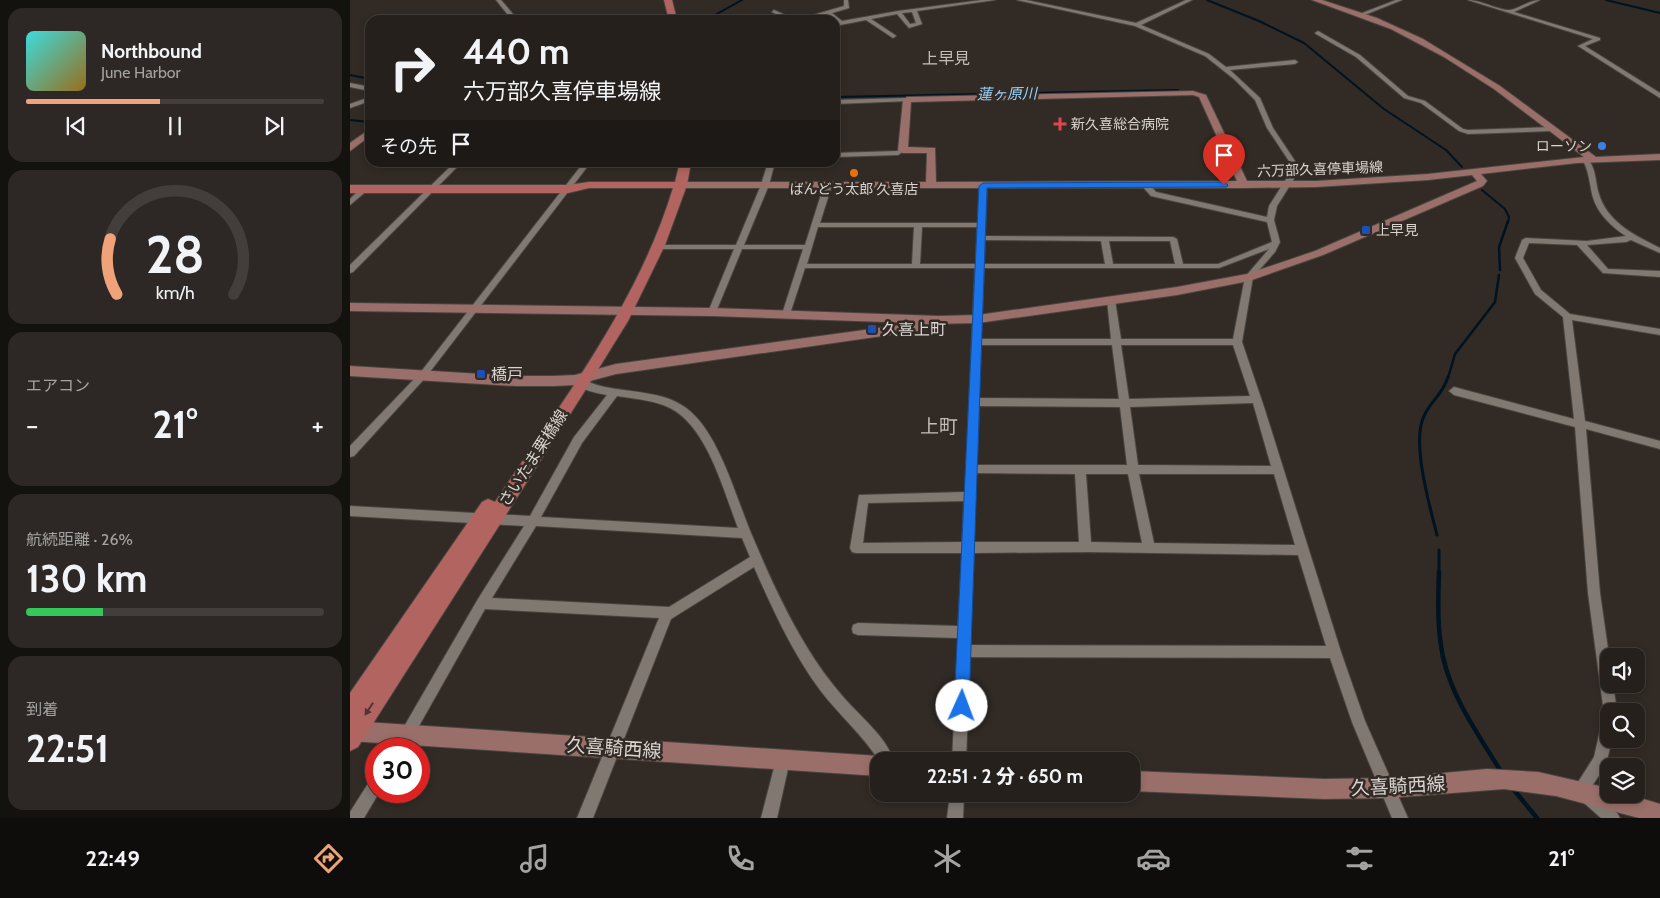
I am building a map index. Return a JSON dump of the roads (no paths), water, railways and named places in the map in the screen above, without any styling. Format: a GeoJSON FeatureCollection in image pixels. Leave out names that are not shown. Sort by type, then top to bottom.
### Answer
{"type":"FeatureCollection","features":[{"type":"Feature","properties":{"kind":"main road"},"geometry":{"type":"LineString","coordinates":[[662,0],[665,15]]}},
{"type":"Feature","properties":{"kind":"main road"},"geometry":{"type":"LineString","coordinates":[[668,0],[672,15]]}},
{"type":"Feature","properties":{"kind":"main road","name":"さいたま栗橋線"},"geometry":{"type":"LineString","coordinates":[[351,728],[487,518],[581,380],[659,248],[676,185],[678,167]]}},
{"type":"Feature","properties":{"kind":"main road","name":"さいたま栗橋線"},"geometry":{"type":"LineString","coordinates":[[622,311],[684,167]]}},
{"type":"Feature","properties":{"kind":"main road"},"geometry":{"type":"LineString","coordinates":[[350,189],[568,189],[589,185],[676,185]]}},
{"type":"Feature","properties":{"kind":"street"},"geometry":{"type":"LineString","coordinates":[[498,0],[511,15]]}},
{"type":"Feature","properties":{"kind":"street"},"geometry":{"type":"LineString","coordinates":[[820,15],[846,7],[846,0]]}},
{"type":"Feature","properties":{"kind":"street"},"geometry":{"type":"LineString","coordinates":[[840,24],[898,12],[993,0]]}},
{"type":"Feature","properties":{"kind":"street"},"geometry":{"type":"LineString","coordinates":[[1019,0],[1137,26],[1207,55],[1258,99],[1270,128],[1292,161],[1290,179],[1273,206],[1270,220],[1276,242],[1249,277],[1237,342],[1288,499],[1334,652],[1358,722],[1400,818]]}},
{"type":"Feature","properties":{"kind":"street"},"geometry":{"type":"LineString","coordinates":[[1137,26],[1190,0]]}},
{"type":"Feature","properties":{"kind":"street"},"geometry":{"type":"LineString","coordinates":[[1315,0],[1394,27],[1479,76],[1552,129],[1589,159],[1595,190],[1605,216],[1614,225],[1631,236],[1660,251]]}},
{"type":"Feature","properties":{"kind":"street"},"geometry":{"type":"LineString","coordinates":[[1360,14],[1400,0]]}},
{"type":"Feature","properties":{"kind":"street"},"geometry":{"type":"LineString","coordinates":[[1470,0],[1598,39],[1581,46],[1660,96]]}},
{"type":"Feature","properties":{"kind":"street"},"geometry":{"type":"LineString","coordinates":[[1509,12],[1538,0]]}},
{"type":"Feature","properties":{"kind":"street"},"geometry":{"type":"LineString","coordinates":[[898,12],[909,26],[919,24],[914,10]]}},
{"type":"Feature","properties":{"kind":"street"},"geometry":{"type":"LineString","coordinates":[[774,11],[782,15]]}},
{"type":"Feature","properties":{"kind":"street"},"geometry":{"type":"LineString","coordinates":[[867,18],[893,36]]}},
{"type":"Feature","properties":{"kind":"street"},"geometry":{"type":"LineString","coordinates":[[1318,34],[1358,56],[1406,97],[1423,102],[1462,130],[1468,132],[1552,129]]}},
{"type":"Feature","properties":{"kind":"street"},"geometry":{"type":"LineString","coordinates":[[1224,69],[1295,62]]}},
{"type":"Feature","properties":{"kind":"street"},"geometry":{"type":"LineString","coordinates":[[350,85],[365,88]]}},
{"type":"Feature","properties":{"kind":"street"},"geometry":{"type":"LineString","coordinates":[[840,102],[1197,93],[1202,95],[1244,185]]}},
{"type":"Feature","properties":{"kind":"street"},"geometry":{"type":"LineString","coordinates":[[903,150],[907,100]]}},
{"type":"Feature","properties":{"kind":"street"},"geometry":{"type":"LineString","coordinates":[[350,106],[365,101]]}},
{"type":"Feature","properties":{"kind":"street"},"geometry":{"type":"LineString","coordinates":[[350,148],[365,136]]}},
{"type":"Feature","properties":{"kind":"street"},"geometry":{"type":"LineString","coordinates":[[840,155],[898,153],[903,150],[932,150],[931,186]]}},
{"type":"Feature","properties":{"kind":"street","name":"六万部久喜停車場線"},"geometry":{"type":"LineString","coordinates":[[676,185],[1146,186],[1287,184],[1396,180],[1589,159],[1660,157]]}},
{"type":"Feature","properties":{"kind":"street"},"geometry":{"type":"LineString","coordinates":[[350,270],[454,167]]}},
{"type":"Feature","properties":{"kind":"street"},"geometry":{"type":"LineString","coordinates":[[350,453],[423,375],[584,167]]}},
{"type":"Feature","properties":{"kind":"street"},"geometry":{"type":"LineString","coordinates":[[712,312],[765,185],[770,167]]}},
{"type":"Feature","properties":{"kind":"street"},"geometry":{"type":"LineString","coordinates":[[350,307],[712,312],[939,320],[978,319],[1206,286],[1249,277],[1319,253],[1480,184],[1482,181],[1475,172]]}},
{"type":"Feature","properties":{"kind":"street"},"geometry":{"type":"LineString","coordinates":[[786,314],[828,185]]}},
{"type":"Feature","properties":{"kind":"street"},"geometry":{"type":"LineString","coordinates":[[959,752],[983,186]]}},
{"type":"Feature","properties":{"kind":"street"},"geometry":{"type":"LineString","coordinates":[[1146,186],[1154,194],[1270,220]]}},
{"type":"Feature","properties":{"kind":"street"},"geometry":{"type":"LineString","coordinates":[[350,203],[365,189]]}},
{"type":"Feature","properties":{"kind":"street"},"geometry":{"type":"LineString","coordinates":[[815,225],[982,225]]}},
{"type":"Feature","properties":{"kind":"street"},"geometry":{"type":"LineString","coordinates":[[916,265],[918,225]]}},
{"type":"Feature","properties":{"kind":"street"},"geometry":{"type":"LineString","coordinates":[[1631,236],[1626,240],[1580,243],[1526,240],[1519,258],[1538,292],[1567,316],[1660,332]]}},
{"type":"Feature","properties":{"kind":"street"},"geometry":{"type":"LineString","coordinates":[[981,238],[1173,239],[1180,266]]}},
{"type":"Feature","properties":{"kind":"street"},"geometry":{"type":"LineString","coordinates":[[1105,239],[1109,266]]}},
{"type":"Feature","properties":{"kind":"street"},"geometry":{"type":"LineString","coordinates":[[1580,243],[1606,272],[1660,274]]}},
{"type":"Feature","properties":{"kind":"street"},"geometry":{"type":"LineString","coordinates":[[802,266],[1220,266],[1274,244]]}},
{"type":"Feature","properties":{"kind":"street"},"geometry":{"type":"LineString","coordinates":[[659,248],[808,247]]}},
{"type":"Feature","properties":{"kind":"street"},"geometry":{"type":"LineString","coordinates":[[1111,300],[1134,470],[1149,547]]}},
{"type":"Feature","properties":{"kind":"street"},"geometry":{"type":"LineString","coordinates":[[1567,316],[1580,424],[1594,593],[1609,703]]}},
{"type":"Feature","properties":{"kind":"street"},"geometry":{"type":"LineString","coordinates":[[350,371],[516,381],[581,380],[626,368],[923,326],[939,320]]}},
{"type":"Feature","properties":{"kind":"street"},"geometry":{"type":"LineString","coordinates":[[977,342],[1237,342]]}},
{"type":"Feature","properties":{"kind":"street"},"geometry":{"type":"LineString","coordinates":[[581,380],[588,388],[673,405],[682,409],[694,420],[720,468],[745,533],[785,621],[806,659],[831,693],[878,745],[882,752]]}},
{"type":"Feature","properties":{"kind":"street"},"geometry":{"type":"LineString","coordinates":[[1454,391],[1660,445]]}},
{"type":"Feature","properties":{"kind":"street"},"geometry":{"type":"LineString","coordinates":[[404,738],[482,603],[533,522],[578,440],[615,392]]}},
{"type":"Feature","properties":{"kind":"street"},"geometry":{"type":"LineString","coordinates":[[975,402],[1125,402],[1256,399]]}},
{"type":"Feature","properties":{"kind":"street"},"geometry":{"type":"LineString","coordinates":[[971,469],[1278,470]]}},
{"type":"Feature","properties":{"kind":"street"},"geometry":{"type":"LineString","coordinates":[[1080,470],[1085,547]]}},
{"type":"Feature","properties":{"kind":"street"},"geometry":{"type":"LineString","coordinates":[[971,496],[863,498],[856,548],[1149,547],[1302,550]]}},
{"type":"Feature","properties":{"kind":"street"},"geometry":{"type":"LineString","coordinates":[[350,511],[745,533]]}},
{"type":"Feature","properties":{"kind":"street"},"geometry":{"type":"LineString","coordinates":[[482,603],[671,613],[757,559]]}},
{"type":"Feature","properties":{"kind":"street"},"geometry":{"type":"LineString","coordinates":[[585,818],[667,613]]}},
{"type":"Feature","properties":{"kind":"street"},"geometry":{"type":"LineString","coordinates":[[858,630],[965,632]]}},
{"type":"Feature","properties":{"kind":"street"},"geometry":{"type":"LineString","coordinates":[[964,651],[1334,652]]}},
{"type":"Feature","properties":{"kind":"street","name":"久喜騎西線"},"geometry":{"type":"LineString","coordinates":[[351,728],[390,738]]}},
{"type":"Feature","properties":{"kind":"street","name":"久喜騎西線"},"geometry":{"type":"LineString","coordinates":[[430,742],[613,748],[870,765]]}},
{"type":"Feature","properties":{"kind":"street"},"geometry":{"type":"LineString","coordinates":[[1603,748],[1601,760],[1580,790],[1612,818]]}},
{"type":"Feature","properties":{"kind":"street"},"geometry":{"type":"LineString","coordinates":[[769,818],[783,760]]}},
{"type":"Feature","properties":{"kind":"street","name":"久喜騎西線"},"geometry":{"type":"LineString","coordinates":[[1140,781],[1298,790],[1388,788],[1520,780],[1580,790],[1660,814]]}},
{"type":"Feature","properties":{"kind":"street"},"geometry":{"type":"LineString","coordinates":[[955,818],[956,802]]}},
{"type":"Feature","properties":{"kind":"street"},"geometry":{"type":"LineString","coordinates":[[356,818],[365,803]]}},
{"type":"Feature","properties":{"kind":"waterway"},"geometry":{"type":"LineString","coordinates":[[715,15],[742,0]]}},
{"type":"Feature","properties":{"kind":"waterway"},"geometry":{"type":"LineString","coordinates":[[1207,0],[1259,21],[1304,43],[1384,109],[1446,150],[1462,167]]}},
{"type":"Feature","properties":{"kind":"waterway"},"geometry":{"type":"LineString","coordinates":[[1606,0],[1660,13]]}},
{"type":"Feature","properties":{"kind":"waterway"},"geometry":{"type":"LineString","coordinates":[[350,75],[365,78]]}},
{"type":"Feature","properties":{"kind":"waterway","name":"蓮ヶ原川"},"geometry":{"type":"LineString","coordinates":[[840,97],[1178,90]]}},
{"type":"Feature","properties":{"kind":"waterway","name":"蓮ヶ原川"},"geometry":{"type":"LineString","coordinates":[[350,120],[365,122]]}},
{"type":"Feature","properties":{"kind":"waterway"},"geometry":{"type":"LineString","coordinates":[[1482,190],[1505,209],[1509,217],[1508,223]]}},
{"type":"Feature","properties":{"kind":"waterway"},"geometry":{"type":"LineString","coordinates":[[1500,270],[1499,247],[1508,221]]}},
{"type":"Feature","properties":{"kind":"waterway"},"geometry":{"type":"LineString","coordinates":[[1448,378],[1455,354],[1495,302],[1499,275]]}},
{"type":"Feature","properties":{"kind":"waterway"},"geometry":{"type":"LineString","coordinates":[[1437,535],[1423,475],[1420,442],[1421,427],[1424,416],[1443,389],[1448,377]]}},
{"type":"Feature","properties":{"kind":"waterway"},"geometry":{"type":"LineString","coordinates":[[1439,550],[1439,572]]}},
{"type":"Feature","properties":{"kind":"waterway"},"geometry":{"type":"LineString","coordinates":[[1439,572],[1439,625],[1441,646],[1447,672],[1459,701],[1500,770]]}},
{"type":"Feature","properties":{"kind":"waterway"},"geometry":{"type":"LineString","coordinates":[[1514,790],[1537,818]]}},
{"type":"Feature","properties":{"kind":"place","name":"新久喜総合病院"},"geometry":{"type":"Point","coordinates":[1060,124]}},
{"type":"Feature","properties":{"kind":"place","name":"ローソン"},"geometry":{"type":"Point","coordinates":[1602,146]}},
{"type":"Feature","properties":{"kind":"place","name":"ばんどう太郎 久喜店"},"geometry":{"type":"Point","coordinates":[854,173]}},
{"type":"Feature","properties":{"kind":"place","name":"上早見"},"geometry":{"type":"Point","coordinates":[1366,230]}},
{"type":"Feature","properties":{"kind":"place","name":"久喜上町"},"geometry":{"type":"Point","coordinates":[872,329]}},
{"type":"Feature","properties":{"kind":"place","name":"橋戸"},"geometry":{"type":"Point","coordinates":[481,374]}},
{"type":"Feature","properties":{"kind":"district","name":"上早見"},"geometry":{"type":"Point","coordinates":[946,58]}},
{"type":"Feature","properties":{"kind":"district","name":"上町"},"geometry":{"type":"Point","coordinates":[939,426]}}]}
